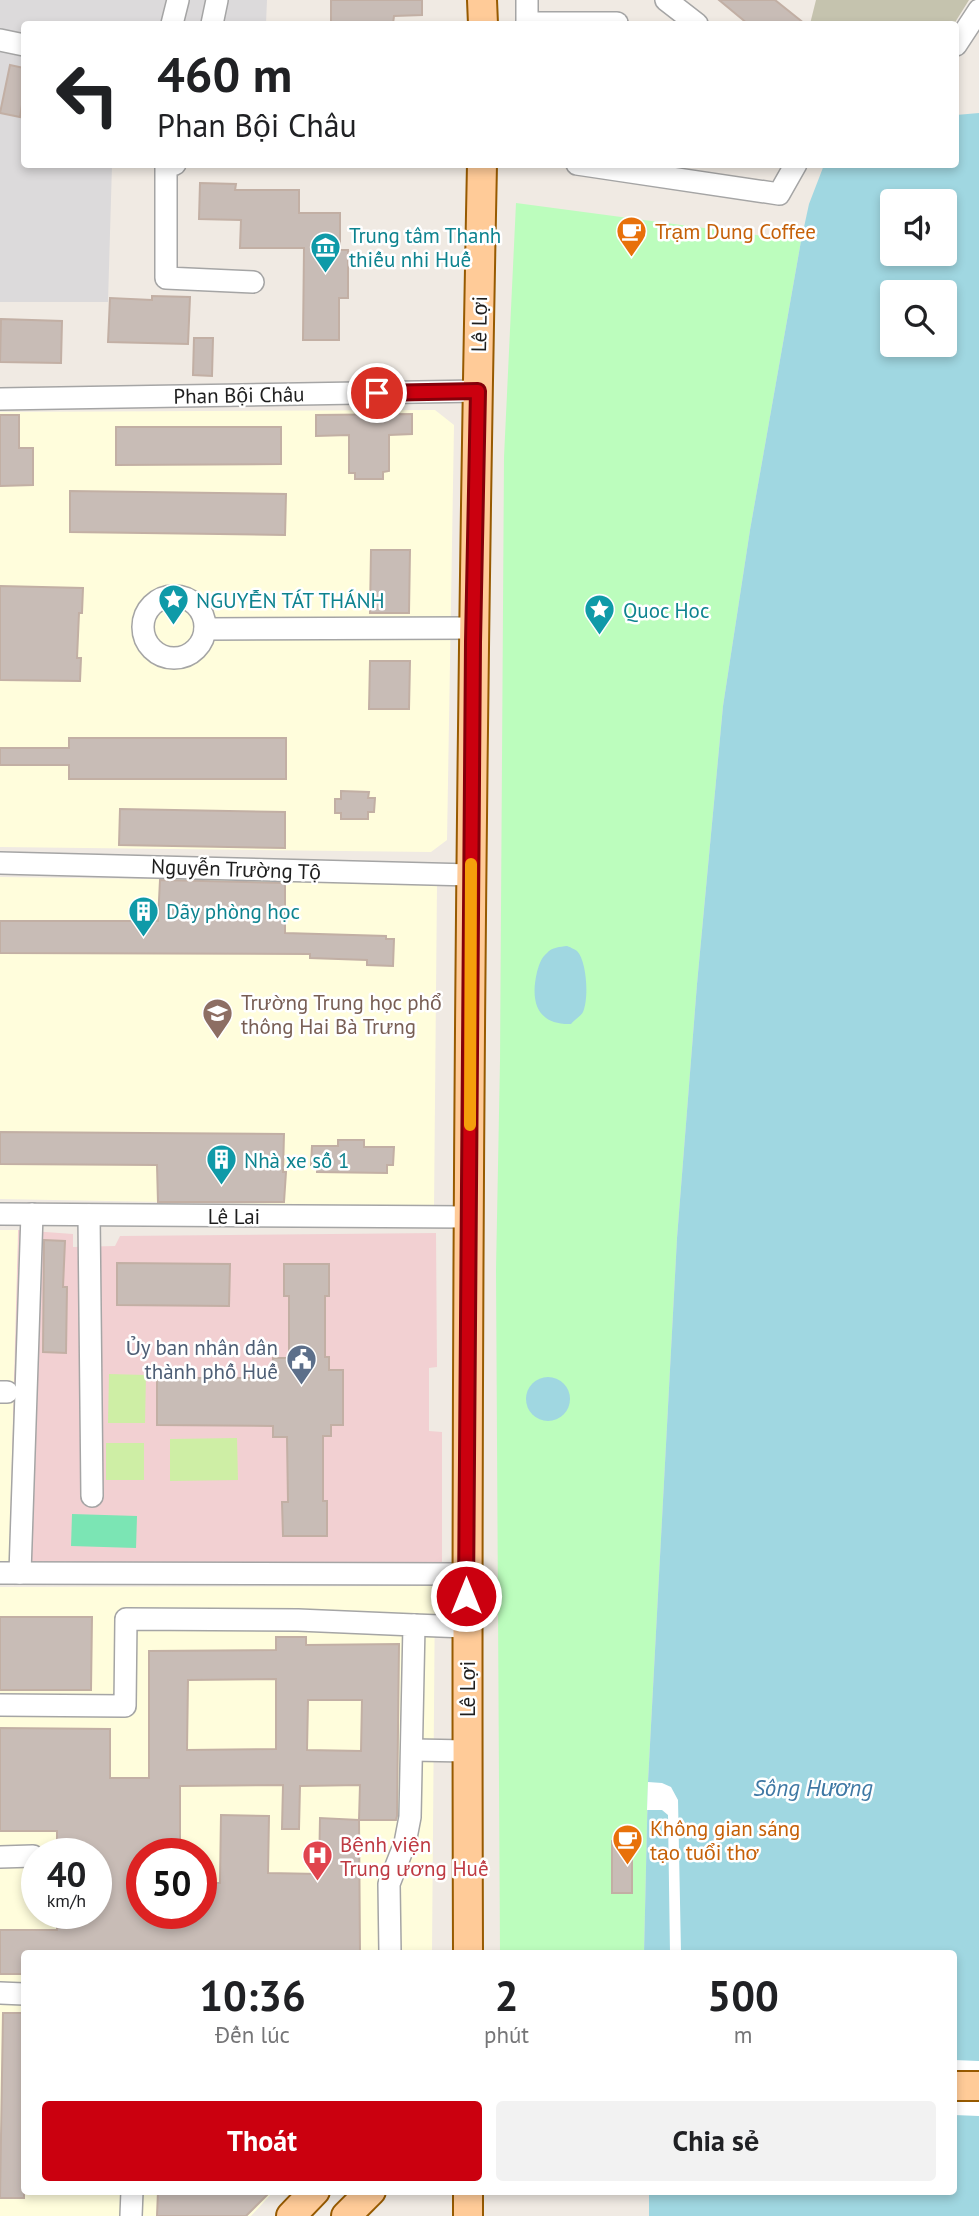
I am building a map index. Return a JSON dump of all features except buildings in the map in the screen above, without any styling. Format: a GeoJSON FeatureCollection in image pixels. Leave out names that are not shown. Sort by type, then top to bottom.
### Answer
{"type":"FeatureCollection","features":[{"type":"Feature","properties":{"kind":"main road"},"geometry":{"type":"LineString","coordinates":[[482,0],[482,21]]}},
{"type":"Feature","properties":{"kind":"main road","name":"Lê Lợi"},"geometry":{"type":"LineString","coordinates":[[468,1950],[468,1217],[473,628],[482,168]]}},
{"type":"Feature","properties":{"kind":"main road"},"geometry":{"type":"LineString","coordinates":[[957,2086],[979,2086]]}},
{"type":"Feature","properties":{"kind":"main road"},"geometry":{"type":"LineString","coordinates":[[291,2216],[312,2195]]}},
{"type":"Feature","properties":{"kind":"main road"},"geometry":{"type":"LineString","coordinates":[[346,2216],[367,2195]]}},
{"type":"Feature","properties":{"kind":"main road"},"geometry":{"type":"LineString","coordinates":[[468,2195],[468,2216]]}},
{"type":"Feature","properties":{"kind":"street"},"geometry":{"type":"LineString","coordinates":[[173,21],[178,0]]}},
{"type":"Feature","properties":{"kind":"street"},"geometry":{"type":"LineString","coordinates":[[213,21],[217,0]]}},
{"type":"Feature","properties":{"kind":"street"},"geometry":{"type":"LineString","coordinates":[[527,0],[527,21]]}},
{"type":"Feature","properties":{"kind":"street"},"geometry":{"type":"LineString","coordinates":[[666,0],[693,21]]}},
{"type":"Feature","properties":{"kind":"street"},"geometry":{"type":"LineString","coordinates":[[959,40],[979,10]]}},
{"type":"Feature","properties":{"kind":"street"},"geometry":{"type":"LineString","coordinates":[[0,40],[21,44]]}},
{"type":"Feature","properties":{"kind":"street"},"geometry":{"type":"LineString","coordinates":[[166,168],[166,278],[253,282]]}},
{"type":"Feature","properties":{"kind":"street"},"geometry":{"type":"LineString","coordinates":[[604,168],[779,194],[794,168]]}},
{"type":"Feature","properties":{"kind":"street","name":"Phan Bội Châu"},"geometry":{"type":"LineString","coordinates":[[0,399],[478,391]]}},
{"type":"Feature","properties":{"kind":"street"},"geometry":{"type":"LineString","coordinates":[[205,629],[473,628]]}},
{"type":"Feature","properties":{"kind":"street","name":"Nguyễn Trường Tộ"},"geometry":{"type":"LineString","coordinates":[[0,863],[471,875]]}},
{"type":"Feature","properties":{"kind":"street","name":"Lê Lai"},"geometry":{"type":"LineString","coordinates":[[0,1214],[468,1217]]}},
{"type":"Feature","properties":{"kind":"street"},"geometry":{"type":"LineString","coordinates":[[32,1214],[10,1573],[466,1574]]}},
{"type":"Feature","properties":{"kind":"street"},"geometry":{"type":"LineString","coordinates":[[89,1215],[92,1496]]}},
{"type":"Feature","properties":{"kind":"street"},"geometry":{"type":"LineString","coordinates":[[0,1705],[125,1706],[126,1619],[299,1620],[466,1627]]}},
{"type":"Feature","properties":{"kind":"street"},"geometry":{"type":"LineString","coordinates":[[390,1950],[389,1884],[405,1843],[410,1817],[414,1625]]}},
{"type":"Feature","properties":{"kind":"street"},"geometry":{"type":"LineString","coordinates":[[412,1750],[467,1751]]}},
{"type":"Feature","properties":{"kind":"street"},"geometry":{"type":"LineString","coordinates":[[0,1857],[21,1856]]}},
{"type":"Feature","properties":{"kind":"street"},"geometry":{"type":"LineString","coordinates":[[0,1993],[21,1994]]}},
{"type":"Feature","properties":{"kind":"street"},"geometry":{"type":"LineString","coordinates":[[131,2216],[132,2195]]}},
{"type":"Feature","properties":{"kind":"shaded area"},"geometry":{"type":"Polygon","coordinates":[[[0,0],[267,0],[266,21],[21,21],[21,168],[112,168],[108,302],[0,302],[0,0]]]}},
{"type":"Feature","properties":{"kind":"shaded area"},"geometry":{"type":"Polygon","coordinates":[[[816,0],[969,0],[956,21],[811,21],[816,0]]]}},
{"type":"Feature","properties":{"kind":"shaded area"},"geometry":{"type":"Polygon","coordinates":[[[435,410],[454,425],[447,840],[431,852],[0,847],[0,412],[435,410]]]}},
{"type":"Feature","properties":{"kind":"shaded area","name":"Trường Trung học phổ thông Hai Bà Trưng"},"geometry":{"type":"Polygon","coordinates":[[[0,877],[437,883],[434,1207],[0,1199],[0,877]]]}},
{"type":"Feature","properties":{"kind":"shaded area"},"geometry":{"type":"Polygon","coordinates":[[[0,1230],[18,1230],[9,1564],[0,1564],[0,1230]]]}},
{"type":"Feature","properties":{"kind":"shaded area"},"geometry":{"type":"Polygon","coordinates":[[[18,1230],[73,1234],[73,1247],[115,1246],[120,1236],[436,1233],[437,1367],[429,1368],[429,1431],[442,1432],[442,1569],[9,1564],[18,1230]]]}},
{"type":"Feature","properties":{"kind":"shaded area","name":"Bệnh viện Trung ương Huế"},"geometry":{"type":"Polygon","coordinates":[[[435,1586],[432,1950],[21,1950],[21,2195],[270,2195],[251,2216],[0,2216],[0,1587],[435,1586]]]}},
{"type":"Feature","properties":{"kind":"green space"},"geometry":{"type":"Polygon","coordinates":[[[516,203],[801,241],[750,530],[723,706],[697,984],[677,1238],[648,1782],[644,1950],[500,1950],[496,1270],[504,457],[516,203]]]}},
{"type":"Feature","properties":{"kind":"green space"},"geometry":{"type":"Polygon","coordinates":[[[109,1374],[146,1375],[145,1423],[108,1423],[109,1374]]]}},
{"type":"Feature","properties":{"kind":"green space"},"geometry":{"type":"Polygon","coordinates":[[[237,1438],[238,1480],[170,1481],[170,1439],[237,1438]]]}},
{"type":"Feature","properties":{"kind":"green space"},"geometry":{"type":"Polygon","coordinates":[[[106,1443],[144,1443],[144,1480],[106,1480],[106,1443]]]}},
{"type":"Feature","properties":{"kind":"green space"},"geometry":{"type":"Polygon","coordinates":[[[72,1514],[137,1516],[136,1548],[71,1546],[72,1514]]]}},
{"type":"Feature","properties":{"kind":"water","name":"Sông Hương"},"geometry":{"type":"Polygon","coordinates":[[[979,113],[979,2216],[649,2216],[649,2195],[957,2195],[957,1950],[644,1950],[648,1782],[677,1238],[697,984],[723,706],[750,530],[809,204],[823,168],[959,168],[959,115],[979,113]]]}},
{"type":"Feature","properties":{"kind":"water"},"geometry":{"type":"Polygon","coordinates":[[[567,946],[577,951],[580,956],[586,980],[583,1012],[571,1024],[550,1021],[543,1016],[535,993],[537,972],[543,957],[551,950],[567,946]]]}},
{"type":"Feature","properties":{"kind":"water"},"geometry":{"type":"Polygon","coordinates":[[[548,1377],[564,1383],[570,1399],[564,1415],[548,1421],[532,1415],[526,1399],[532,1383],[548,1377]]]}},
{"type":"Feature","properties":{"kind":"pier"},"geometry":{"type":"Polygon","coordinates":[[[648,1782],[671,1787],[678,1800],[681,1950],[670,1950],[668,1815],[662,1810],[647,1810],[648,1782]]]}},
{"type":"Feature","properties":{"kind":"pier"},"geometry":{"type":"Polygon","coordinates":[[[957,2060],[979,2061],[979,2116],[957,2115],[957,2060]]]}},
{"type":"Feature","properties":{"kind":"slow traffic"},"geometry":{"type":"LineString","coordinates":[[470,1125],[471,864]]}},
{"type":"Feature","properties":{"kind":"place","name":"Trạm Dung Coffee"},"geometry":{"type":"Point","coordinates":[632,258]}},
{"type":"Feature","properties":{"kind":"place","name":"Trung tâm Thanh thiếu nhi Huế"},"geometry":{"type":"Point","coordinates":[326,274]}},
{"type":"Feature","properties":{"kind":"place","name":"NGUYỄN TÁT THÁNH"},"geometry":{"type":"Point","coordinates":[173,627]}},
{"type":"Feature","properties":{"kind":"place","name":"Quoc Hoc"},"geometry":{"type":"Point","coordinates":[600,637]}},
{"type":"Feature","properties":{"kind":"place","name":"Dãy phòng học"},"geometry":{"type":"Point","coordinates":[143,938]}},
{"type":"Feature","properties":{"kind":"place","name":"Trường Trung học phổ thông Hai Bà Trưng"},"geometry":{"type":"Point","coordinates":[218,1041]}},
{"type":"Feature","properties":{"kind":"place","name":"Nhà xe số 1"},"geometry":{"type":"Point","coordinates":[221,1187]}},
{"type":"Feature","properties":{"kind":"place","name":"Ủy ban nhân dân thành phố Huế"},"geometry":{"type":"Point","coordinates":[301,1386]}},
{"type":"Feature","properties":{"kind":"place","name":"Không gian sáng tạo tuổi thơ"},"geometry":{"type":"Point","coordinates":[627,1867]}},
{"type":"Feature","properties":{"kind":"place","name":"Bệnh viện Trung ương Huế"},"geometry":{"type":"Point","coordinates":[317,1883]}},
{"type":"Feature","properties":{"kind":"route"},"geometry":{"type":"LineString","coordinates":[[377,393],[478,391],[473,642],[466,1596]]}}]}
